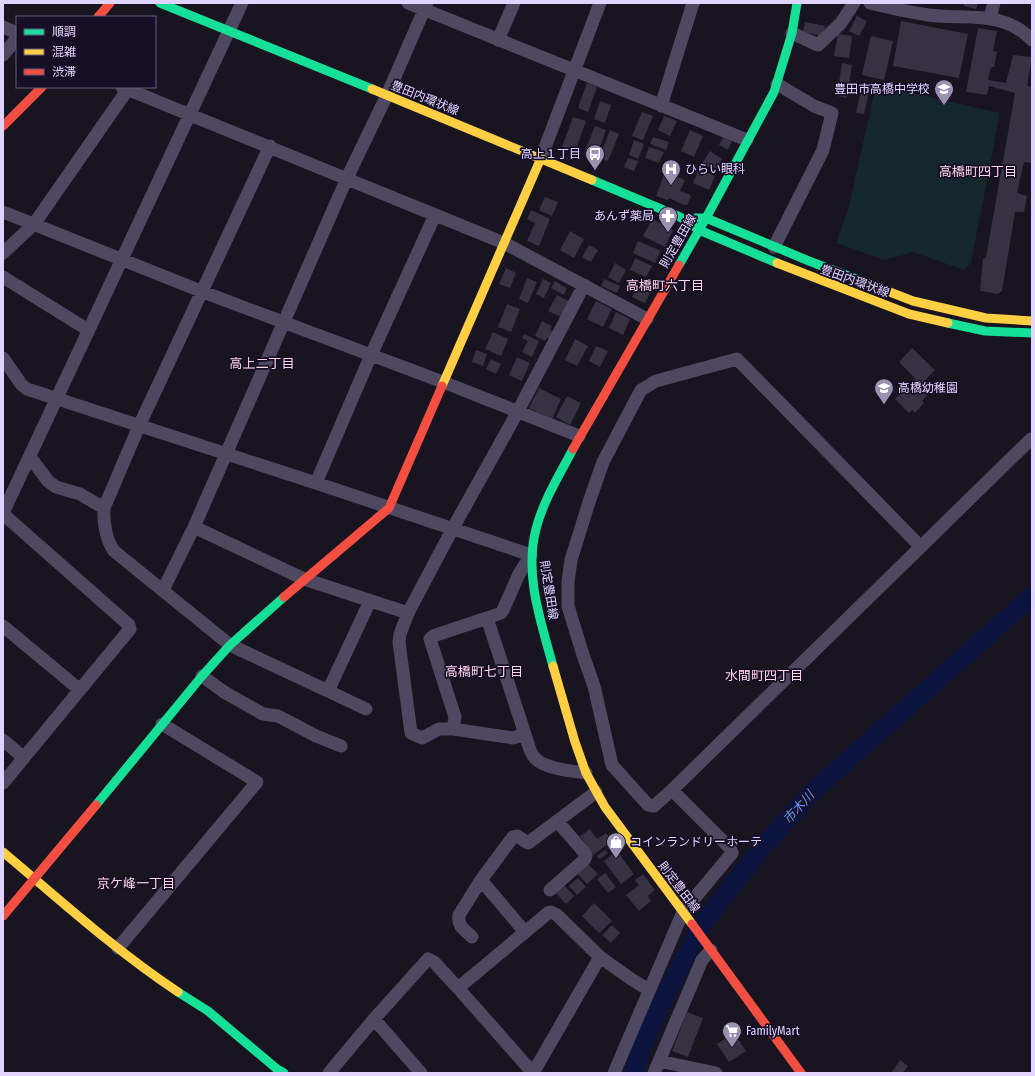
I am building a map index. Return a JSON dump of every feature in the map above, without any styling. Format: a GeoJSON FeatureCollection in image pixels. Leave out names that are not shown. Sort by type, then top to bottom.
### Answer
{"type":"FeatureCollection","features":[{"type":"Feature","properties":{"kind":"street"},"geometry":{"type":"LineString","coordinates":[[99,16],[110,3]]}},
{"type":"Feature","properties":{"kind":"street","name":"豊田内環状線"},"geometry":{"type":"LineString","coordinates":[[160,3],[541,158],[680,217],[699,230],[801,273],[909,314],[985,331],[1032,333]]}},
{"type":"Feature","properties":{"kind":"street"},"geometry":{"type":"LineString","coordinates":[[3,783],[130,629],[129,625],[3,514],[242,3]]}},
{"type":"Feature","properties":{"kind":"street"},"geometry":{"type":"LineString","coordinates":[[408,3],[426,6],[498,40],[747,140]]}},
{"type":"Feature","properties":{"kind":"street"},"geometry":{"type":"LineString","coordinates":[[498,40],[514,3]]}},
{"type":"Feature","properties":{"kind":"street"},"geometry":{"type":"LineString","coordinates":[[3,916],[202,676],[230,645],[304,579],[388,508],[541,158],[600,3]]}},
{"type":"Feature","properties":{"kind":"street"},"geometry":{"type":"LineString","coordinates":[[661,106],[693,3]]}},
{"type":"Feature","properties":{"kind":"street"},"geometry":{"type":"LineString","coordinates":[[792,33],[818,45],[844,18],[854,3]]}},
{"type":"Feature","properties":{"kind":"street"},"geometry":{"type":"LineString","coordinates":[[870,3],[888,8],[928,15],[990,18],[1016,26],[1024,31],[1032,40]]}},
{"type":"Feature","properties":{"kind":"street"},"geometry":{"type":"LineString","coordinates":[[990,18],[994,3]]}},
{"type":"Feature","properties":{"kind":"street","name":"則定豊田線"},"geometry":{"type":"LineString","coordinates":[[792,5],[792,33],[774,92],[706,218],[646,318],[544,504],[536,528],[531,555],[537,609],[565,712],[586,773],[605,807],[801,1073]]}},
{"type":"Feature","properties":{"kind":"street"},"geometry":{"type":"LineString","coordinates":[[163,590],[194,527],[225,453],[347,178],[387,95],[426,6]]}},
{"type":"Feature","properties":{"kind":"street"},"geometry":{"type":"LineString","coordinates":[[3,27],[15,32],[16,35]]}},
{"type":"Feature","properties":{"kind":"street"},"geometry":{"type":"LineString","coordinates":[[3,55],[16,39]]}},
{"type":"Feature","properties":{"kind":"street"},"geometry":{"type":"LineString","coordinates":[[774,247],[823,150],[832,113],[814,106],[777,84]]}},
{"type":"Feature","properties":{"kind":"street"},"geometry":{"type":"LineString","coordinates":[[3,126],[41,88]]}},
{"type":"Feature","properties":{"kind":"street"},"geometry":{"type":"LineString","coordinates":[[3,253],[34,224],[125,88],[270,146],[504,243],[646,318]]}},
{"type":"Feature","properties":{"kind":"street"},"geometry":{"type":"LineString","coordinates":[[270,146],[139,426],[104,508],[109,545],[114,551],[230,645],[366,709]]}},
{"type":"Feature","properties":{"kind":"street"},"geometry":{"type":"LineString","coordinates":[[3,212],[203,292],[443,382],[518,413],[580,436]]}},
{"type":"Feature","properties":{"kind":"street"},"geometry":{"type":"LineString","coordinates":[[316,483],[371,356],[435,215]]}},
{"type":"Feature","properties":{"kind":"street","name":"豊田内環状線"},"geometry":{"type":"LineString","coordinates":[[680,217],[706,218],[774,247],[913,301],[986,318],[1032,321]]}},
{"type":"Feature","properties":{"kind":"street"},"geometry":{"type":"LineString","coordinates":[[3,277],[88,330]]}},
{"type":"Feature","properties":{"kind":"street"},"geometry":{"type":"LineString","coordinates":[[525,734],[513,738],[453,729],[439,729],[422,738],[411,733],[399,642],[400,634],[408,613],[452,528],[518,413],[584,285]]}},
{"type":"Feature","properties":{"kind":"street"},"geometry":{"type":"LineString","coordinates":[[3,358],[21,384],[27,389],[531,555],[519,574],[503,610],[500,613],[433,636],[430,639],[455,717],[453,729]]}},
{"type":"Feature","properties":{"kind":"street"},"geometry":{"type":"LineString","coordinates":[[920,546],[737,360],[656,381],[641,390],[603,462],[571,560],[568,582],[568,606],[594,686],[612,765],[648,805],[654,806],[1031,439]]}},
{"type":"Feature","properties":{"kind":"street"},"geometry":{"type":"LineString","coordinates":[[30,456],[48,481],[56,487],[80,494],[104,508]]}},
{"type":"Feature","properties":{"kind":"street"},"geometry":{"type":"LineString","coordinates":[[194,527],[304,579],[408,613]]}},
{"type":"Feature","properties":{"kind":"street"},"geometry":{"type":"LineString","coordinates":[[328,691],[370,601]]}},
{"type":"Feature","properties":{"kind":"street"},"geometry":{"type":"LineString","coordinates":[[488,618],[531,752],[539,762],[552,767],[586,773]]}},
{"type":"Feature","properties":{"kind":"street"},"geometry":{"type":"LineString","coordinates":[[3,626],[80,690]]}},
{"type":"Feature","properties":{"kind":"street"},"geometry":{"type":"LineString","coordinates":[[202,676],[224,692],[263,714],[278,716],[316,736],[341,746]]}},
{"type":"Feature","properties":{"kind":"street"},"geometry":{"type":"LineString","coordinates":[[118,948],[257,782],[162,724]]}},
{"type":"Feature","properties":{"kind":"street"},"geometry":{"type":"LineString","coordinates":[[3,740],[24,758]]}},
{"type":"Feature","properties":{"kind":"street"},"geometry":{"type":"LineString","coordinates":[[614,1073],[683,912],[732,853],[730,848],[672,790]]}},
{"type":"Feature","properties":{"kind":"street"},"geometry":{"type":"LineString","coordinates":[[472,937],[461,927],[458,921],[459,915],[481,880],[514,836],[517,836],[528,843],[596,792]]}},
{"type":"Feature","properties":{"kind":"street"},"geometry":{"type":"LineString","coordinates":[[550,890],[584,860],[586,856],[557,821]]}},
{"type":"Feature","properties":{"kind":"street"},"geometry":{"type":"LineString","coordinates":[[3,852],[118,948],[160,980],[208,1011],[277,1069],[284,1073]]}},
{"type":"Feature","properties":{"kind":"street"},"geometry":{"type":"LineString","coordinates":[[481,880],[524,931]]}},
{"type":"Feature","properties":{"kind":"street"},"geometry":{"type":"LineString","coordinates":[[458,988],[524,931],[548,912],[551,912],[557,914],[600,957],[630,979],[649,990]]}},
{"type":"Feature","properties":{"kind":"street"},"geometry":{"type":"LineString","coordinates":[[711,950],[702,960],[657,1067],[716,1073]]}},
{"type":"Feature","properties":{"kind":"street"},"geometry":{"type":"LineString","coordinates":[[329,1073],[374,1019],[428,959],[434,962],[458,988],[533,1073],[600,957]]}},
{"type":"Feature","properties":{"kind":"street"},"geometry":{"type":"LineString","coordinates":[[374,1019],[421,1073]]}},
{"type":"Feature","properties":{"kind":"shaded area"},"geometry":{"type":"Polygon","coordinates":[[[876,85],[1000,113],[971,263],[964,270],[913,252],[884,260],[836,243],[848,210],[876,85]]]}},
{"type":"Feature","properties":{"kind":"building"},"geometry":{"type":"Polygon","coordinates":[[[964,3],[978,3],[976,9],[964,6],[964,3]]]}},
{"type":"Feature","properties":{"kind":"building"},"geometry":{"type":"Polygon","coordinates":[[[857,16],[867,21],[859,36],[849,31],[857,16]]]}},
{"type":"Feature","properties":{"kind":"building"},"geometry":{"type":"Polygon","coordinates":[[[901,21],[968,34],[959,78],[893,66],[901,21]]]}},
{"type":"Feature","properties":{"kind":"building"},"geometry":{"type":"Polygon","coordinates":[[[805,22],[825,26],[823,36],[803,32],[805,22]]]}},
{"type":"Feature","properties":{"kind":"building"},"geometry":{"type":"Polygon","coordinates":[[[978,28],[997,31],[993,51],[997,52],[994,67],[991,67],[988,80],[1006,83],[1013,55],[1032,57],[1027,86],[1032,87],[1032,163],[1024,162],[1017,193],[1027,196],[1024,212],[1015,212],[1002,291],[998,294],[980,291],[983,259],[986,257],[1015,93],[989,86],[987,95],[966,92],[978,28]]]}},
{"type":"Feature","properties":{"kind":"building"},"geometry":{"type":"Polygon","coordinates":[[[838,34],[852,36],[849,58],[834,56],[838,34]]]}},
{"type":"Feature","properties":{"kind":"building"},"geometry":{"type":"Polygon","coordinates":[[[871,36],[893,41],[884,80],[862,75],[871,36]]]}},
{"type":"Feature","properties":{"kind":"building"},"geometry":{"type":"Polygon","coordinates":[[[842,63],[852,65],[847,98],[837,96],[842,63]]]}},
{"type":"Feature","properties":{"kind":"building"},"geometry":{"type":"Polygon","coordinates":[[[587,83],[597,87],[588,112],[578,108],[587,83]]]}},
{"type":"Feature","properties":{"kind":"building"},"geometry":{"type":"Polygon","coordinates":[[[861,90],[869,92],[864,114],[856,113],[861,90]]]}},
{"type":"Feature","properties":{"kind":"building"},"geometry":{"type":"Polygon","coordinates":[[[600,101],[611,105],[605,123],[594,119],[600,101]]]}},
{"type":"Feature","properties":{"kind":"building"},"geometry":{"type":"Polygon","coordinates":[[[642,112],[653,116],[643,140],[632,136],[642,112]]]}},
{"type":"Feature","properties":{"kind":"building"},"geometry":{"type":"Polygon","coordinates":[[[664,116],[677,121],[670,136],[658,130],[664,116]]]}},
{"type":"Feature","properties":{"kind":"building"},"geometry":{"type":"Polygon","coordinates":[[[573,117],[586,121],[575,152],[562,147],[573,117]]]}},
{"type":"Feature","properties":{"kind":"building"},"geometry":{"type":"Polygon","coordinates":[[[595,126],[606,130],[597,155],[585,151],[595,126]]]}},
{"type":"Feature","properties":{"kind":"building"},"geometry":{"type":"Polygon","coordinates":[[[610,130],[619,134],[608,161],[599,158],[610,130]]]}},
{"type":"Feature","properties":{"kind":"building"},"geometry":{"type":"Polygon","coordinates":[[[690,130],[703,136],[694,157],[681,151],[690,130]]]}},
{"type":"Feature","properties":{"kind":"building"},"geometry":{"type":"Polygon","coordinates":[[[653,137],[669,142],[666,150],[650,144],[653,137]]]}},
{"type":"Feature","properties":{"kind":"building"},"geometry":{"type":"Polygon","coordinates":[[[723,137],[732,141],[728,150],[719,145],[723,137]]]}},
{"type":"Feature","properties":{"kind":"building"},"geometry":{"type":"Polygon","coordinates":[[[634,140],[644,144],[638,159],[629,155],[634,140]]]}},
{"type":"Feature","properties":{"kind":"building"},"geometry":{"type":"Polygon","coordinates":[[[649,147],[664,152],[659,163],[645,158],[649,147]]]}},
{"type":"Feature","properties":{"kind":"building"},"geometry":{"type":"Polygon","coordinates":[[[710,151],[722,159],[715,171],[702,163],[710,151]]]}},
{"type":"Feature","properties":{"kind":"building"},"geometry":{"type":"Polygon","coordinates":[[[628,158],[638,161],[634,171],[624,167],[628,158]]]}},
{"type":"Feature","properties":{"kind":"building"},"geometry":{"type":"Polygon","coordinates":[[[699,169],[715,176],[709,190],[693,183],[699,169]]]}},
{"type":"Feature","properties":{"kind":"building","name":"ひらい眼科"},"geometry":{"type":"Polygon","coordinates":[[[665,172],[685,180],[680,191],[689,194],[691,197],[687,205],[669,198],[668,200],[656,196],[665,172]]]}},
{"type":"Feature","properties":{"kind":"building"},"geometry":{"type":"Polygon","coordinates":[[[545,197],[558,202],[552,216],[539,210],[545,197]]]}},
{"type":"Feature","properties":{"kind":"building"},"geometry":{"type":"Polygon","coordinates":[[[531,210],[550,219],[539,246],[527,241],[535,223],[527,219],[531,210]]]}},
{"type":"Feature","properties":{"kind":"building"},"geometry":{"type":"Polygon","coordinates":[[[652,219],[673,230],[665,247],[643,236],[652,219]]]}},
{"type":"Feature","properties":{"kind":"building"},"geometry":{"type":"Polygon","coordinates":[[[570,231],[584,239],[574,258],[560,250],[570,231]]]}},
{"type":"Feature","properties":{"kind":"building"},"geometry":{"type":"Polygon","coordinates":[[[638,241],[661,251],[655,263],[633,253],[638,241]]]}},
{"type":"Feature","properties":{"kind":"building"},"geometry":{"type":"Polygon","coordinates":[[[589,245],[598,250],[591,262],[582,257],[589,245]]]}},
{"type":"Feature","properties":{"kind":"building"},"geometry":{"type":"Polygon","coordinates":[[[635,258],[652,266],[646,277],[630,270],[635,258]]]}},
{"type":"Feature","properties":{"kind":"building"},"geometry":{"type":"Polygon","coordinates":[[[615,263],[626,270],[619,283],[608,277],[615,263]]]}},
{"type":"Feature","properties":{"kind":"building"},"geometry":{"type":"Polygon","coordinates":[[[506,268],[516,273],[510,288],[499,284],[506,268]]]}},
{"type":"Feature","properties":{"kind":"building"},"geometry":{"type":"Polygon","coordinates":[[[527,278],[537,282],[528,303],[519,299],[527,278]]]}},
{"type":"Feature","properties":{"kind":"building"},"geometry":{"type":"Polygon","coordinates":[[[642,278],[654,285],[645,303],[632,297],[642,278]]]}},
{"type":"Feature","properties":{"kind":"building"},"geometry":{"type":"Polygon","coordinates":[[[543,279],[551,283],[544,298],[536,294],[543,279]]]}},
{"type":"Feature","properties":{"kind":"building"},"geometry":{"type":"Polygon","coordinates":[[[604,279],[620,286],[617,293],[601,286],[604,279]]]}},
{"type":"Feature","properties":{"kind":"building"},"geometry":{"type":"Polygon","coordinates":[[[555,281],[567,288],[564,295],[551,288],[555,281]]]}},
{"type":"Feature","properties":{"kind":"building"},"geometry":{"type":"Polygon","coordinates":[[[557,295],[570,302],[561,317],[548,311],[557,295]]]}},
{"type":"Feature","properties":{"kind":"building"},"geometry":{"type":"Polygon","coordinates":[[[596,301],[612,309],[603,327],[587,319],[596,301]]]}},
{"type":"Feature","properties":{"kind":"building"},"geometry":{"type":"Polygon","coordinates":[[[507,304],[520,309],[511,332],[498,327],[507,304]]]}},
{"type":"Feature","properties":{"kind":"building"},"geometry":{"type":"Polygon","coordinates":[[[616,312],[630,319],[623,335],[609,328],[616,312]]]}},
{"type":"Feature","properties":{"kind":"building"},"geometry":{"type":"Polygon","coordinates":[[[542,321],[552,326],[550,330],[556,333],[553,341],[547,338],[545,341],[535,336],[542,321]]]}},
{"type":"Feature","properties":{"kind":"building"},"geometry":{"type":"Polygon","coordinates":[[[493,332],[508,339],[501,356],[485,349],[493,332]]]}},
{"type":"Feature","properties":{"kind":"building"},"geometry":{"type":"Polygon","coordinates":[[[524,334],[539,341],[532,357],[522,352],[528,341],[522,338],[524,334]]]}},
{"type":"Feature","properties":{"kind":"building"},"geometry":{"type":"Polygon","coordinates":[[[575,339],[588,346],[577,366],[565,360],[575,339]]]}},
{"type":"Feature","properties":{"kind":"building"},"geometry":{"type":"Polygon","coordinates":[[[596,346],[608,351],[600,367],[589,361],[596,346]]]}},
{"type":"Feature","properties":{"kind":"building"},"geometry":{"type":"Polygon","coordinates":[[[912,348],[935,370],[924,381],[933,389],[922,401],[924,403],[915,413],[912,410],[909,413],[895,399],[915,378],[899,362],[912,348]]]}},
{"type":"Feature","properties":{"kind":"building"},"geometry":{"type":"Polygon","coordinates":[[[476,350],[487,354],[483,366],[472,362],[476,350]]]}},
{"type":"Feature","properties":{"kind":"building"},"geometry":{"type":"Polygon","coordinates":[[[517,357],[530,363],[522,381],[509,375],[517,357]]]}},
{"type":"Feature","properties":{"kind":"building"},"geometry":{"type":"Polygon","coordinates":[[[491,359],[501,364],[496,374],[486,369],[491,359]]]}},
{"type":"Feature","properties":{"kind":"building"},"geometry":{"type":"Polygon","coordinates":[[[539,388],[561,399],[552,419],[529,408],[539,388]]]}},
{"type":"Feature","properties":{"kind":"building"},"geometry":{"type":"Polygon","coordinates":[[[567,396],[581,403],[570,425],[556,417],[567,396]]]}},
{"type":"Feature","properties":{"kind":"building"},"geometry":{"type":"Polygon","coordinates":[[[590,829],[597,839],[606,833],[612,841],[593,855],[580,836],[590,829]]]}},
{"type":"Feature","properties":{"kind":"building"},"geometry":{"type":"Polygon","coordinates":[[[605,850],[608,853],[600,859],[597,856],[605,850]]]}},
{"type":"Feature","properties":{"kind":"building"},"geometry":{"type":"Polygon","coordinates":[[[617,851],[634,874],[621,884],[604,861],[617,851]]]}},
{"type":"Feature","properties":{"kind":"building"},"geometry":{"type":"Polygon","coordinates":[[[586,862],[598,874],[587,884],[576,872],[586,862]]]}},
{"type":"Feature","properties":{"kind":"building"},"geometry":{"type":"Polygon","coordinates":[[[605,873],[616,887],[608,893],[597,879],[605,873]]]}},
{"type":"Feature","properties":{"kind":"building"},"geometry":{"type":"Polygon","coordinates":[[[643,874],[655,890],[648,896],[651,901],[639,911],[626,895],[639,885],[635,880],[643,874]]]}},
{"type":"Feature","properties":{"kind":"building"},"geometry":{"type":"Polygon","coordinates":[[[578,878],[586,887],[577,895],[569,886],[578,878]]]}},
{"type":"Feature","properties":{"kind":"building"},"geometry":{"type":"Polygon","coordinates":[[[562,883],[574,896],[566,904],[554,891],[562,883]]]}},
{"type":"Feature","properties":{"kind":"building"},"geometry":{"type":"Polygon","coordinates":[[[594,903],[612,921],[599,933],[582,916],[594,903]]]}},
{"type":"Feature","properties":{"kind":"building"},"geometry":{"type":"Polygon","coordinates":[[[612,925],[620,933],[611,943],[602,935],[612,925]]]}},
{"type":"Feature","properties":{"kind":"building"},"geometry":{"type":"Polygon","coordinates":[[[687,1012],[703,1018],[688,1057],[672,1051],[687,1012]]]}},
{"type":"Feature","properties":{"kind":"building","name":"FamilyMart"},"geometry":{"type":"Polygon","coordinates":[[[734,1033],[746,1051],[729,1062],[717,1044],[734,1033]]]}},
{"type":"Feature","properties":{"kind":"building"},"geometry":{"type":"Polygon","coordinates":[[[900,1060],[908,1066],[903,1073],[891,1073],[900,1060]]]}},
{"type":"Feature","properties":{"kind":"waterway","name":"市木川"},"geometry":{"type":"LineString","coordinates":[[634,1073],[639,1054],[659,1008],[702,924],[761,849],[811,793],[1032,596]]}},
{"type":"Feature","properties":{"kind":"traffic: fast"},"geometry":{"type":"LineString","coordinates":[[160,3],[372,89]]}},
{"type":"Feature","properties":{"kind":"traffic: fast"},"geometry":{"type":"LineString","coordinates":[[679,265],[774,92],[792,33],[797,3]]}},
{"type":"Feature","properties":{"kind":"traffic: fast"},"geometry":{"type":"LineString","coordinates":[[592,180],[680,217],[699,230],[777,263]]}},
{"type":"Feature","properties":{"kind":"traffic: fast"},"geometry":{"type":"LineString","coordinates":[[695,218],[706,218],[864,282]]}},
{"type":"Feature","properties":{"kind":"traffic: fast"},"geometry":{"type":"LineString","coordinates":[[948,323],[985,331],[1032,333]]}},
{"type":"Feature","properties":{"kind":"traffic: fast"},"geometry":{"type":"LineString","coordinates":[[553,666],[539,615],[533,581],[533,546],[536,529],[543,508],[573,449]]}},
{"type":"Feature","properties":{"kind":"traffic: fast"},"geometry":{"type":"LineString","coordinates":[[96,805],[202,676],[230,645],[284,597]]}},
{"type":"Feature","properties":{"kind":"traffic: fast"},"geometry":{"type":"LineString","coordinates":[[178,992],[208,1011],[277,1069],[284,1073]]}},
{"type":"Feature","properties":{"kind":"traffic: slow"},"geometry":{"type":"LineString","coordinates":[[372,89],[592,180]]}},
{"type":"Feature","properties":{"kind":"traffic: slow"},"geometry":{"type":"LineString","coordinates":[[442,386],[541,158]]}},
{"type":"Feature","properties":{"kind":"traffic: slow"},"geometry":{"type":"LineString","coordinates":[[777,263],[909,314],[948,323]]}},
{"type":"Feature","properties":{"kind":"traffic: slow"},"geometry":{"type":"LineString","coordinates":[[864,282],[913,301],[986,318],[1032,321]]}},
{"type":"Feature","properties":{"kind":"traffic: slow"},"geometry":{"type":"LineString","coordinates":[[553,666],[575,742],[586,773],[605,807],[692,924]]}},
{"type":"Feature","properties":{"kind":"traffic: slow"},"geometry":{"type":"LineString","coordinates":[[3,852],[110,942],[178,992]]}},
{"type":"Feature","properties":{"kind":"traffic: jam"},"geometry":{"type":"LineString","coordinates":[[99,16],[110,3]]}},
{"type":"Feature","properties":{"kind":"traffic: jam"},"geometry":{"type":"LineString","coordinates":[[3,126],[41,88]]}},
{"type":"Feature","properties":{"kind":"traffic: jam"},"geometry":{"type":"LineString","coordinates":[[573,449],[679,265]]}},
{"type":"Feature","properties":{"kind":"traffic: jam"},"geometry":{"type":"LineString","coordinates":[[284,597],[389,508],[442,386]]}},
{"type":"Feature","properties":{"kind":"traffic: jam"},"geometry":{"type":"LineString","coordinates":[[3,916],[96,805]]}},
{"type":"Feature","properties":{"kind":"traffic: jam"},"geometry":{"type":"LineString","coordinates":[[692,924],[801,1073]]}},
{"type":"Feature","properties":{"kind":"place","name":"豊田市高橋中学校"},"geometry":{"type":"Point","coordinates":[944,106]}},
{"type":"Feature","properties":{"kind":"place","name":"高上１丁目"},"geometry":{"type":"Point","coordinates":[595,171]}},
{"type":"Feature","properties":{"kind":"place","name":"ひらい眼科"},"geometry":{"type":"Point","coordinates":[671,186]}},
{"type":"Feature","properties":{"kind":"place","name":"あんず薬局"},"geometry":{"type":"Point","coordinates":[668,233]}},
{"type":"Feature","properties":{"kind":"place","name":"高橋幼稚園"},"geometry":{"type":"Point","coordinates":[884,405]}},
{"type":"Feature","properties":{"kind":"place","name":"コインランドリーホーテ"},"geometry":{"type":"Point","coordinates":[616,859]}},
{"type":"Feature","properties":{"kind":"place","name":"FamilyMart"},"geometry":{"type":"Point","coordinates":[732,1048]}},
{"type":"Feature","properties":{"kind":"district","name":"高橋町四丁目"},"geometry":{"type":"Point","coordinates":[978,171]}},
{"type":"Feature","properties":{"kind":"district","name":"高橋町六丁目"},"geometry":{"type":"Point","coordinates":[665,285]}},
{"type":"Feature","properties":{"kind":"district","name":"高上二丁目"},"geometry":{"type":"Point","coordinates":[262,363]}},
{"type":"Feature","properties":{"kind":"district","name":"高橋町七丁目"},"geometry":{"type":"Point","coordinates":[484,671]}},
{"type":"Feature","properties":{"kind":"district","name":"水間町四丁目"},"geometry":{"type":"Point","coordinates":[764,675]}},
{"type":"Feature","properties":{"kind":"district","name":"京ケ峰一丁目"},"geometry":{"type":"Point","coordinates":[136,883]}}]}
